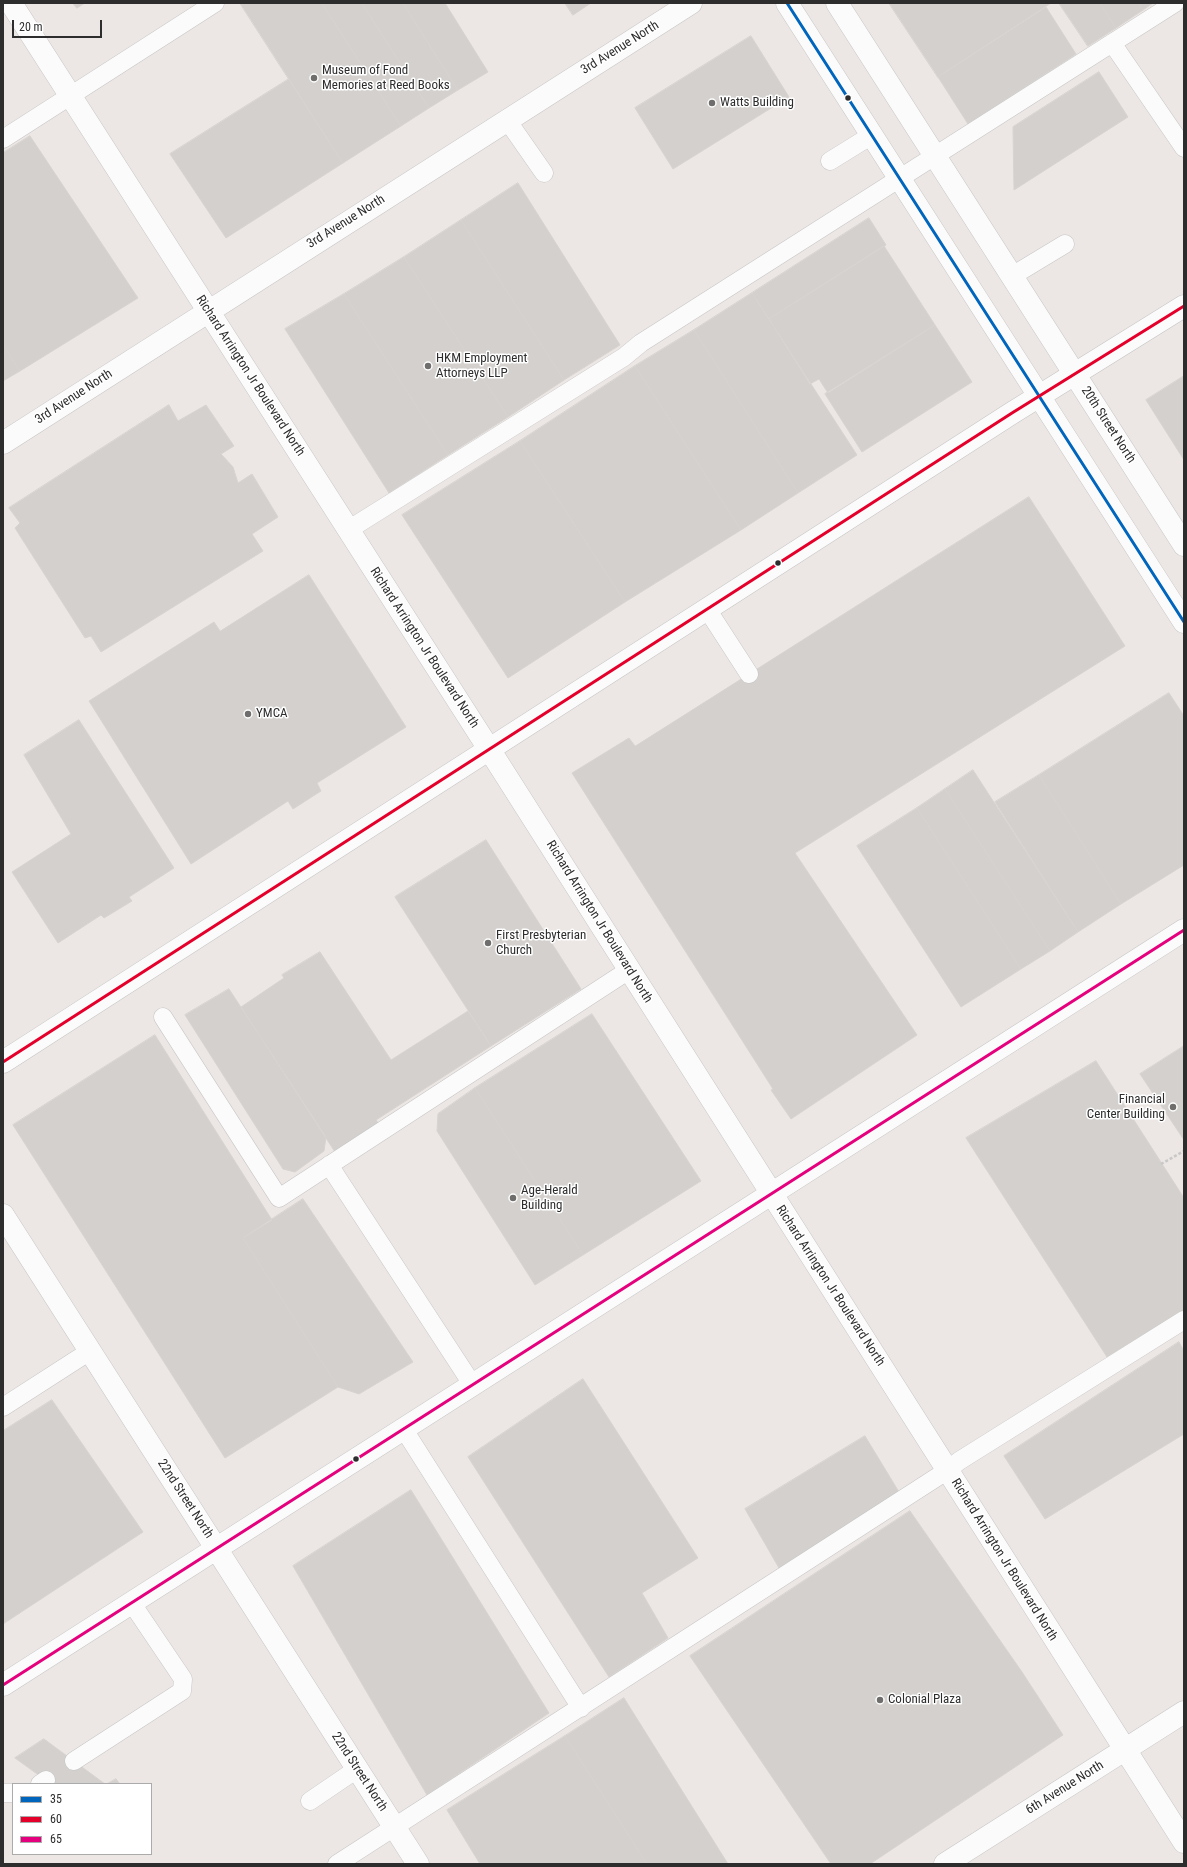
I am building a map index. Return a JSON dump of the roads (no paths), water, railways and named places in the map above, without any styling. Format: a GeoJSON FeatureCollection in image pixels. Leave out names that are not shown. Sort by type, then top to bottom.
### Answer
{"type":"FeatureCollection","features":[{"type":"Feature","properties":{"kind":"main road","name":"Richard Arrington Jr Boulevard North"},"geometry":{"type":"LineString","coordinates":[[10,3],[489,749],[1184,1842]]}},
{"type":"Feature","properties":{"kind":"main road","name":"3rd Avenue North"},"geometry":{"type":"LineString","coordinates":[[3,443],[208,310],[691,3]]}},
{"type":"Feature","properties":{"kind":"main road"},"geometry":{"type":"LineString","coordinates":[[788,3],[1184,622]]}},
{"type":"Feature","properties":{"kind":"main road","name":"20th Street North"},"geometry":{"type":"LineString","coordinates":[[837,3],[1184,544]]}},
{"type":"Feature","properties":{"kind":"main road"},"geometry":{"type":"LineString","coordinates":[[3,1062],[707,609],[1040,396],[1184,306]]}},
{"type":"Feature","properties":{"kind":"main road"},"geometry":{"type":"LineString","coordinates":[[3,1685],[1184,930]]}},
{"type":"Feature","properties":{"kind":"main road","name":"22nd Street North"},"geometry":{"type":"LineString","coordinates":[[3,1215],[418,1864]]}},
{"type":"Feature","properties":{"kind":"main road","name":"6th Avenue North"},"geometry":{"type":"LineString","coordinates":[[945,1864],[1184,1712]]}},
{"type":"Feature","properties":{"kind":"lane"},"geometry":{"type":"LineString","coordinates":[[3,139],[215,3]]}},
{"type":"Feature","properties":{"kind":"lane"},"geometry":{"type":"LineString","coordinates":[[348,530],[624,357],[641,343],[1175,3]]}},
{"type":"Feature","properties":{"kind":"lane"},"geometry":{"type":"LineString","coordinates":[[1112,44],[1184,148]]}},
{"type":"Feature","properties":{"kind":"lane"},"geometry":{"type":"LineString","coordinates":[[507,120],[544,174]]}},
{"type":"Feature","properties":{"kind":"lane"},"geometry":{"type":"LineString","coordinates":[[830,160],[872,135]]}},
{"type":"Feature","properties":{"kind":"lane"},"geometry":{"type":"LineString","coordinates":[[1012,276],[1065,244]]}},
{"type":"Feature","properties":{"kind":"lane"},"geometry":{"type":"LineString","coordinates":[[707,609],[749,674]]}},
{"type":"Feature","properties":{"kind":"lane"},"geometry":{"type":"LineString","coordinates":[[164,1017],[279,1198],[629,970]]}},
{"type":"Feature","properties":{"kind":"lane"},"geometry":{"type":"LineString","coordinates":[[329,1165],[472,1384]]}},
{"type":"Feature","properties":{"kind":"lane"},"geometry":{"type":"LineString","coordinates":[[337,1864],[581,1708],[948,1470],[959,1461],[1184,1320]]}},
{"type":"Feature","properties":{"kind":"lane"},"geometry":{"type":"LineString","coordinates":[[3,1407],[90,1351]]}},
{"type":"Feature","properties":{"kind":"lane"},"geometry":{"type":"LineString","coordinates":[[403,1428],[581,1708]]}},
{"type":"Feature","properties":{"kind":"lane"},"geometry":{"type":"LineString","coordinates":[[74,1761],[182,1691],[183,1679],[131,1602]]}},
{"type":"Feature","properties":{"kind":"lane"},"geometry":{"type":"LineString","coordinates":[[310,1801],[357,1769]]}},
{"type":"Feature","properties":{"kind":"place","name":"Museum of Fond Memories at Reed Books"},"geometry":{"type":"Point","coordinates":[314,78]}},
{"type":"Feature","properties":{"kind":"place","name":"Watts Building"},"geometry":{"type":"Point","coordinates":[712,103]}},
{"type":"Feature","properties":{"kind":"place","name":"HKM Employment Attorneys LLP"},"geometry":{"type":"Point","coordinates":[428,366]}},
{"type":"Feature","properties":{"kind":"place","name":"YMCA"},"geometry":{"type":"Point","coordinates":[248,714]}},
{"type":"Feature","properties":{"kind":"place","name":"First Presbyterian Church"},"geometry":{"type":"Point","coordinates":[488,943]}},
{"type":"Feature","properties":{"kind":"place","name":"Financial Center Building"},"geometry":{"type":"Point","coordinates":[1173,1107]}},
{"type":"Feature","properties":{"kind":"place","name":"Age-Herald Building"},"geometry":{"type":"Point","coordinates":[513,1198]}},
{"type":"Feature","properties":{"kind":"place","name":"Colonial Plaza"},"geometry":{"type":"Point","coordinates":[880,1700]}}]}
